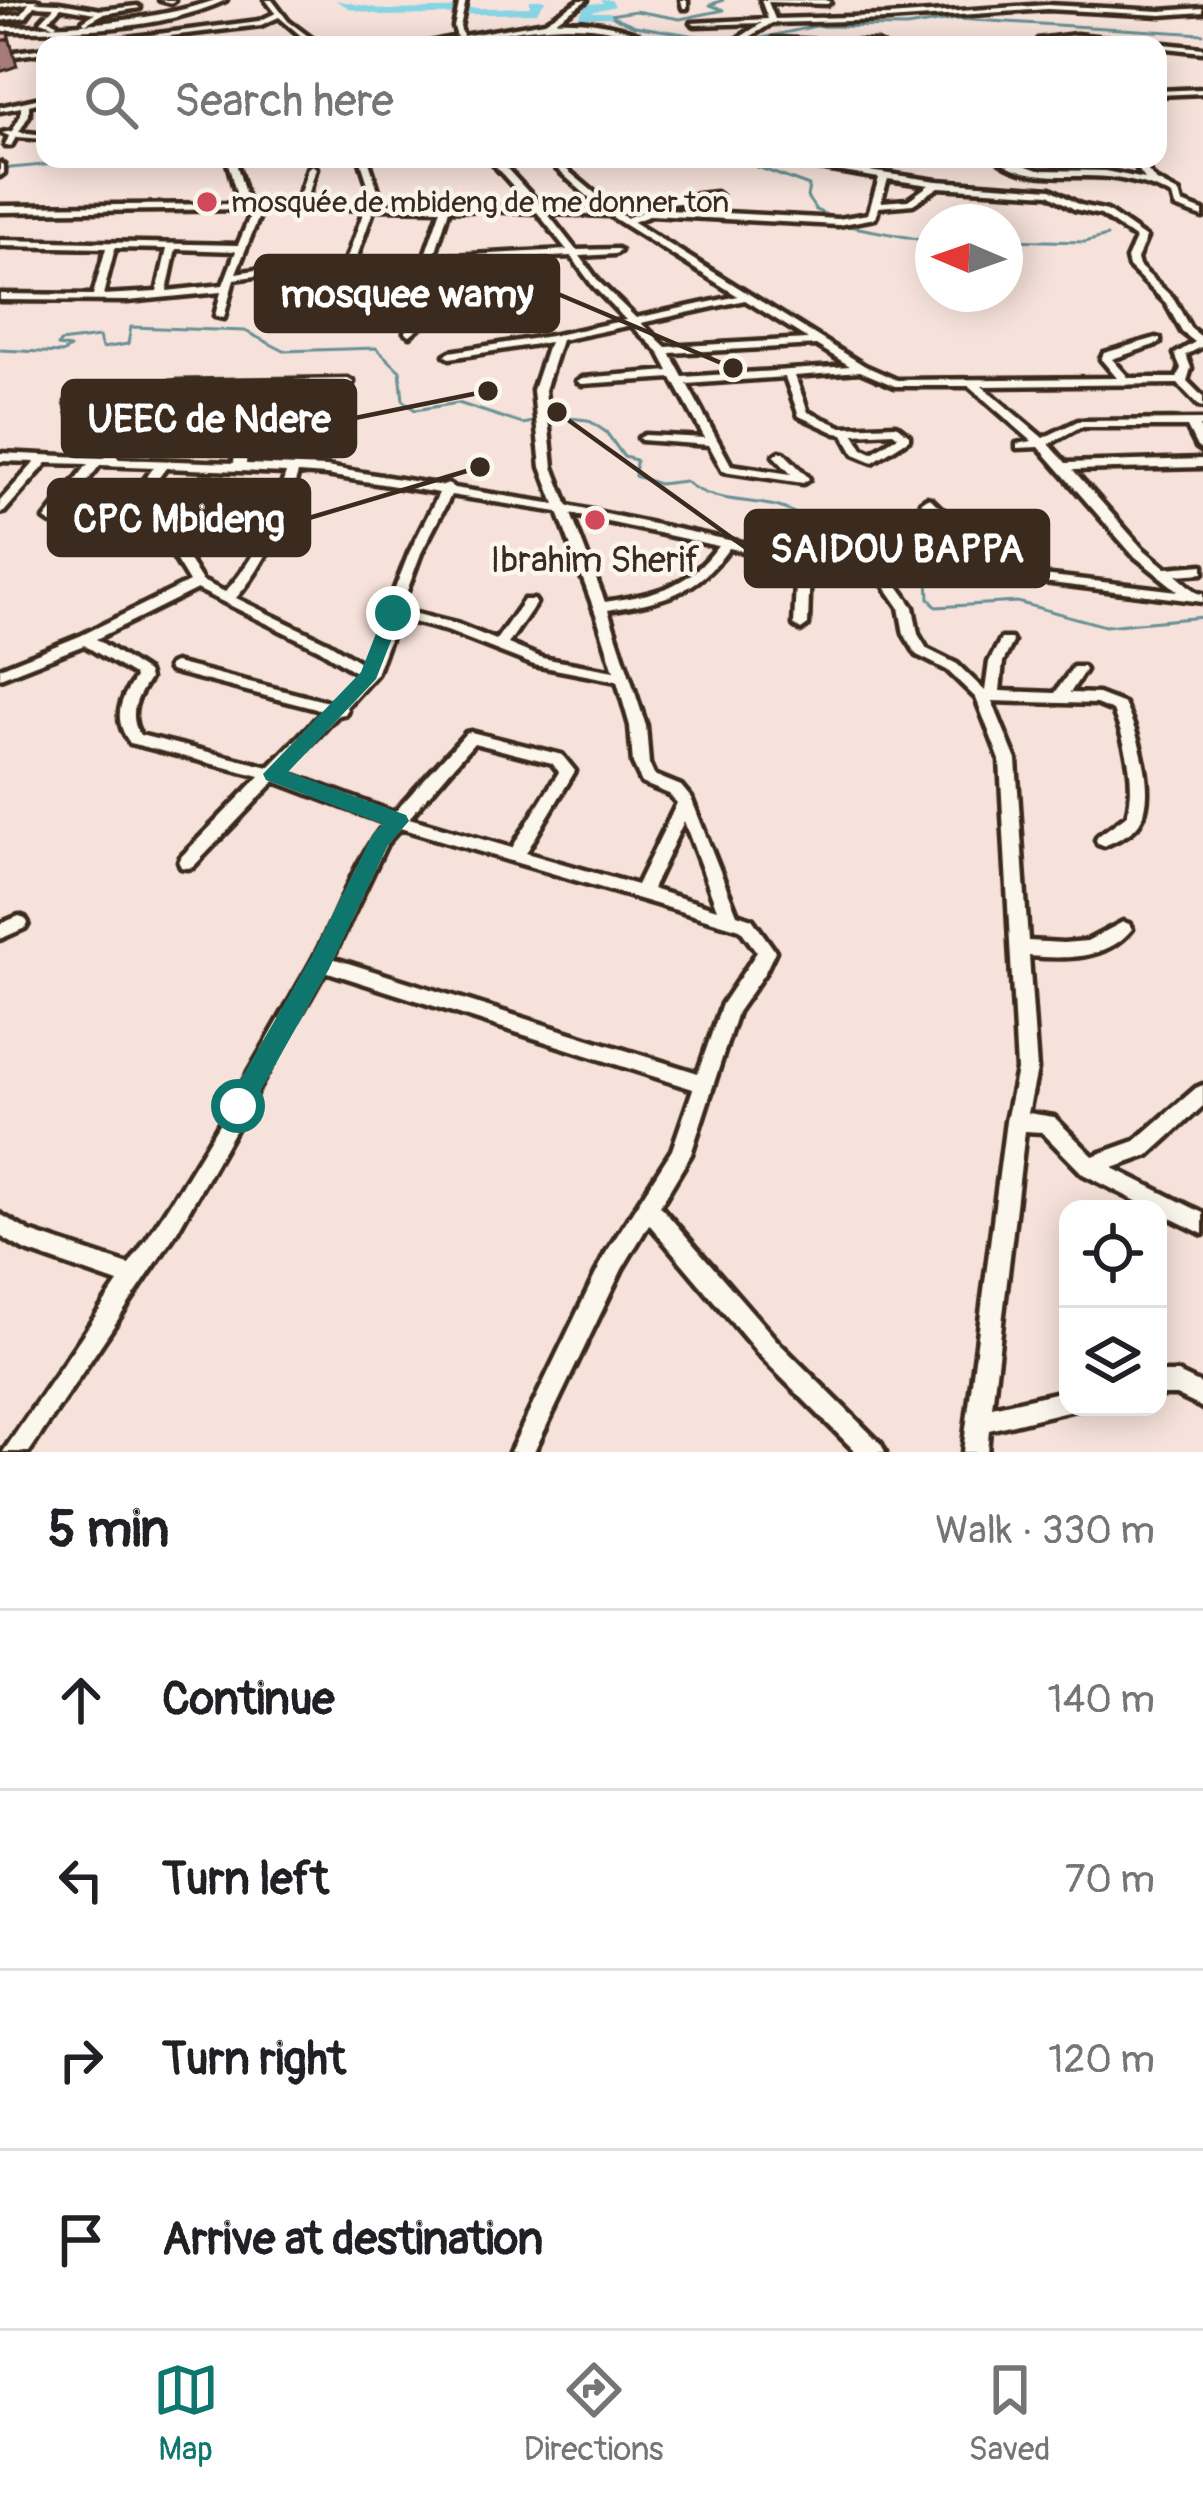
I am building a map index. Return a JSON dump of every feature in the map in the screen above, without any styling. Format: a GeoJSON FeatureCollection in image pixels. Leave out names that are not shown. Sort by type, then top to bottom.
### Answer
{"type":"FeatureCollection","features":[{"type":"Feature","properties":{"kind":"street"},"geometry":{"type":"LineString","coordinates":[[128,9],[146,0]]}},
{"type":"Feature","properties":{"kind":"street"},"geometry":{"type":"LineString","coordinates":[[0,29],[181,16],[223,0]]}},
{"type":"Feature","properties":{"kind":"street"},"geometry":{"type":"LineString","coordinates":[[269,0],[306,36]]}},
{"type":"Feature","properties":{"kind":"street"},"geometry":{"type":"LineString","coordinates":[[542,27],[584,0]]}},
{"type":"Feature","properties":{"kind":"street"},"geometry":{"type":"LineString","coordinates":[[772,20],[766,0],[827,2]]}},
{"type":"Feature","properties":{"kind":"street"},"geometry":{"type":"LineString","coordinates":[[0,19],[25,16],[34,2]]}},
{"type":"Feature","properties":{"kind":"street"},"geometry":{"type":"LineString","coordinates":[[63,3],[45,24],[83,22],[101,11]]}},
{"type":"Feature","properties":{"kind":"street"},"geometry":{"type":"LineString","coordinates":[[0,6],[63,3],[101,11],[166,12]]}},
{"type":"Feature","properties":{"kind":"street"},"geometry":{"type":"LineString","coordinates":[[695,23],[889,18],[1047,7],[1203,13]]}},
{"type":"Feature","properties":{"kind":"street"},"geometry":{"type":"LineString","coordinates":[[201,36],[261,23],[280,14]]}},
{"type":"Feature","properties":{"kind":"street"},"geometry":{"type":"LineString","coordinates":[[181,16],[182,36]]}},
{"type":"Feature","properties":{"kind":"street"},"geometry":{"type":"LineString","coordinates":[[749,36],[772,20]]}},
{"type":"Feature","properties":{"kind":"street"},"geometry":{"type":"LineString","coordinates":[[493,36],[542,27],[616,26],[636,36]]}},
{"type":"Feature","properties":{"kind":"street"},"geometry":{"type":"LineString","coordinates":[[1167,46],[1203,50]]}},
{"type":"Feature","properties":{"kind":"street"},"geometry":{"type":"LineString","coordinates":[[0,56],[36,51]]}},
{"type":"Feature","properties":{"kind":"street"},"geometry":{"type":"LineString","coordinates":[[1167,91],[1203,91]]}},
{"type":"Feature","properties":{"kind":"street"},"geometry":{"type":"LineString","coordinates":[[0,109],[36,101]]}},
{"type":"Feature","properties":{"kind":"street"},"geometry":{"type":"LineString","coordinates":[[3,142],[23,118],[25,104]]}},
{"type":"Feature","properties":{"kind":"street"},"geometry":{"type":"LineString","coordinates":[[3,142],[36,139]]}},
{"type":"Feature","properties":{"kind":"street"},"geometry":{"type":"LineString","coordinates":[[233,168],[244,206]]}},
{"type":"Feature","properties":{"kind":"street"},"geometry":{"type":"LineString","coordinates":[[302,206],[312,168]]}},
{"type":"Feature","properties":{"kind":"street"},"geometry":{"type":"LineString","coordinates":[[340,312],[340,291],[375,184],[368,168]]}},
{"type":"Feature","properties":{"kind":"street"},"geometry":{"type":"LineString","coordinates":[[502,168],[540,208],[596,284],[663,350],[722,462],[735,472],[802,479],[780,456]]}},
{"type":"Feature","properties":{"kind":"street"},"geometry":{"type":"LineString","coordinates":[[561,168],[626,221],[861,368],[895,383],[1181,381],[1203,404]]}},
{"type":"Feature","properties":{"kind":"street"},"geometry":{"type":"LineString","coordinates":[[830,168],[937,184],[1058,194],[1138,235],[1134,267],[1170,302],[1186,330],[1203,342],[1180,354],[1186,368],[1181,381]]}},
{"type":"Feature","properties":{"kind":"street"},"geometry":{"type":"LineString","coordinates":[[1002,168],[1012,188]]}},
{"type":"Feature","properties":{"kind":"street"},"geometry":{"type":"LineString","coordinates":[[1017,168],[1152,182],[1176,195],[1178,205],[1203,214]]}},
{"type":"Feature","properties":{"kind":"street"},"geometry":{"type":"LineString","coordinates":[[1142,168],[1152,182]]}},
{"type":"Feature","properties":{"kind":"street"},"geometry":{"type":"LineString","coordinates":[[626,221],[650,212],[838,222],[872,216],[884,176]]}},
{"type":"Feature","properties":{"kind":"street"},"geometry":{"type":"LineString","coordinates":[[875,205],[910,202],[937,184]]}},
{"type":"Feature","properties":{"kind":"street"},"geometry":{"type":"LineString","coordinates":[[0,209],[446,206],[610,210],[716,196]]}},
{"type":"Feature","properties":{"kind":"street"},"geometry":{"type":"LineString","coordinates":[[220,316],[259,206]]}},
{"type":"Feature","properties":{"kind":"street"},"geometry":{"type":"LineString","coordinates":[[416,296],[446,206]]}},
{"type":"Feature","properties":{"kind":"street"},"geometry":{"type":"LineString","coordinates":[[0,243],[242,248]]}},
{"type":"Feature","properties":{"kind":"street"},"geometry":{"type":"LineString","coordinates":[[97,299],[111,246]]}},
{"type":"Feature","properties":{"kind":"street"},"geometry":{"type":"LineString","coordinates":[[161,296],[172,246]]}},
{"type":"Feature","properties":{"kind":"street"},"geometry":{"type":"LineString","coordinates":[[429,260],[615,251]]}},
{"type":"Feature","properties":{"kind":"street"},"geometry":{"type":"LineString","coordinates":[[340,291],[484,306],[515,300],[518,295],[506,257]]}},
{"type":"Feature","properties":{"kind":"street"},"geometry":{"type":"LineString","coordinates":[[0,297],[161,296],[283,269]]}},
{"type":"Feature","properties":{"kind":"street"},"geometry":{"type":"LineString","coordinates":[[450,355],[556,338],[745,297]]}},
{"type":"Feature","properties":{"kind":"street"},"geometry":{"type":"LineString","coordinates":[[410,332],[442,302]]}},
{"type":"Feature","properties":{"kind":"street"},"geometry":{"type":"LineString","coordinates":[[556,338],[539,390],[547,467],[638,726],[640,764],[647,778],[675,790],[685,802],[730,919]]}},
{"type":"Feature","properties":{"kind":"street"},"geometry":{"type":"LineString","coordinates":[[663,350],[818,341]]}},
{"type":"Feature","properties":{"kind":"street"},"geometry":{"type":"LineString","coordinates":[[1126,381],[1107,362],[1108,355],[1156,341]]}},
{"type":"Feature","properties":{"kind":"street"},"geometry":{"type":"LineString","coordinates":[[582,381],[861,368]]}},
{"type":"Feature","properties":{"kind":"street"},"geometry":{"type":"LineString","coordinates":[[789,374],[803,414],[847,431]]}},
{"type":"Feature","properties":{"kind":"street"},"geometry":{"type":"LineString","coordinates":[[116,463],[77,417],[70,407],[73,402],[141,390],[245,382],[296,386],[348,382]]}},
{"type":"Feature","properties":{"kind":"street"},"geometry":{"type":"LineString","coordinates":[[240,467],[245,382]]}},
{"type":"Feature","properties":{"kind":"street"},"geometry":{"type":"LineString","coordinates":[[973,384],[1042,443],[1137,551],[1198,597]]}},
{"type":"Feature","properties":{"kind":"street"},"geometry":{"type":"LineString","coordinates":[[1021,446],[1042,443],[1078,424],[1197,423],[1203,447]]}},
{"type":"Feature","properties":{"kind":"street"},"geometry":{"type":"LineString","coordinates":[[645,438],[712,442]]}},
{"type":"Feature","properties":{"kind":"street"},"geometry":{"type":"LineString","coordinates":[[0,457],[293,470],[448,488],[803,560],[962,569],[1198,597]]}},
{"type":"Feature","properties":{"kind":"street"},"geometry":{"type":"LineString","coordinates":[[0,509],[45,458]]}},
{"type":"Feature","properties":{"kind":"street"},"geometry":{"type":"LineString","coordinates":[[51,519],[96,462]]}},
{"type":"Feature","properties":{"kind":"street"},"geometry":{"type":"LineString","coordinates":[[1064,467],[1203,463]]}},
{"type":"Feature","properties":{"kind":"street"},"geometry":{"type":"LineString","coordinates":[[162,465],[141,493],[197,584],[324,646],[370,674]]}},
{"type":"Feature","properties":{"kind":"street"},"geometry":{"type":"LineString","coordinates":[[227,599],[256,569],[274,535],[293,470]]}},
{"type":"Feature","properties":{"kind":"street"},"geometry":{"type":"LineString","coordinates":[[188,862],[370,674],[416,553],[448,488]]}},
{"type":"Feature","properties":{"kind":"street"},"geometry":{"type":"LineString","coordinates":[[927,502],[948,521],[962,569]]}},
{"type":"Feature","properties":{"kind":"street"},"geometry":{"type":"LineString","coordinates":[[599,607],[691,585],[713,565],[726,543]]}},
{"type":"Feature","properties":{"kind":"street"},"geometry":{"type":"LineString","coordinates":[[801,626],[803,560]]}},
{"type":"Feature","properties":{"kind":"street"},"geometry":{"type":"LineString","coordinates":[[877,566],[906,608],[910,634],[922,652],[952,667],[987,696],[1009,760],[1027,1070],[1016,1121],[975,1452]]}},
{"type":"Feature","properties":{"kind":"street"},"geometry":{"type":"LineString","coordinates":[[1163,572],[1203,568]]}},
{"type":"Feature","properties":{"kind":"street"},"geometry":{"type":"LineString","coordinates":[[0,673],[85,639],[197,584]]}},
{"type":"Feature","properties":{"kind":"street"},"geometry":{"type":"LineString","coordinates":[[499,646],[530,603]]}},
{"type":"Feature","properties":{"kind":"street"},"geometry":{"type":"LineString","coordinates":[[393,613],[451,627],[539,662],[622,677]]}},
{"type":"Feature","properties":{"kind":"street"},"geometry":{"type":"LineString","coordinates":[[85,639],[140,672],[142,679],[128,697],[126,715],[128,731],[135,739],[274,774],[398,821],[746,924],[766,951],[728,1010],[681,1154],[614,1261],[522,1452]]}},
{"type":"Feature","properties":{"kind":"street"},"geometry":{"type":"LineString","coordinates":[[987,696],[1006,642]]}},
{"type":"Feature","properties":{"kind":"street"},"geometry":{"type":"LineString","coordinates":[[175,668],[340,710]]}},
{"type":"Feature","properties":{"kind":"street"},"geometry":{"type":"LineString","coordinates":[[1059,698],[1078,670]]}},
{"type":"Feature","properties":{"kind":"street"},"geometry":{"type":"LineString","coordinates":[[987,696],[1111,702],[1119,708],[1134,740],[1139,806],[1133,821],[1104,840]]}},
{"type":"Feature","properties":{"kind":"street"},"geometry":{"type":"LineString","coordinates":[[15,1452],[169,1226],[320,962],[372,854],[455,749],[479,736],[557,759],[567,771],[517,854]]}},
{"type":"Feature","properties":{"kind":"street"},"geometry":{"type":"LineString","coordinates":[[641,893],[685,802]]}},
{"type":"Feature","properties":{"kind":"street"},"geometry":{"type":"LineString","coordinates":[[0,932],[19,923]]}},
{"type":"Feature","properties":{"kind":"street"},"geometry":{"type":"LineString","coordinates":[[1021,948],[1082,952],[1103,946],[1123,929]]}},
{"type":"Feature","properties":{"kind":"street"},"geometry":{"type":"LineString","coordinates":[[320,962],[704,1084]]}},
{"type":"Feature","properties":{"kind":"street"},"geometry":{"type":"LineString","coordinates":[[1090,1167],[1142,1148],[1203,1094]]}},
{"type":"Feature","properties":{"kind":"street"},"geometry":{"type":"LineString","coordinates":[[1016,1121],[1046,1124],[1090,1167],[1203,1224]]}},
{"type":"Feature","properties":{"kind":"street"},"geometry":{"type":"LineString","coordinates":[[650,1209],[770,1350],[873,1452]]}},
{"type":"Feature","properties":{"kind":"street"},"geometry":{"type":"LineString","coordinates":[[0,1224],[24,1240],[132,1277]]}},
{"type":"Feature","properties":{"kind":"street"},"geometry":{"type":"LineString","coordinates":[[1167,1384],[1178,1384],[1203,1397]]}},
{"type":"Feature","properties":{"kind":"street"},"geometry":{"type":"LineString","coordinates":[[980,1421],[1059,1403]]}},
{"type":"Feature","properties":{"kind":"waterway"},"geometry":{"type":"LineString","coordinates":[[340,0],[370,11],[402,14],[536,10],[534,2],[541,0]]}},
{"type":"Feature","properties":{"kind":"waterway"},"geometry":{"type":"LineString","coordinates":[[606,0],[610,6],[591,6],[581,16],[609,15]]}},
{"type":"Feature","properties":{"kind":"waterway"},"geometry":{"type":"LineString","coordinates":[[696,36],[635,26],[609,15],[636,11],[680,19],[724,10],[710,5],[723,0]]}},
{"type":"Feature","properties":{"kind":"waterway"},"geometry":{"type":"LineString","coordinates":[[771,36],[816,26],[906,27],[957,19],[1203,34]]}},
{"type":"Feature","properties":{"kind":"waterway"},"geometry":{"type":"LineString","coordinates":[[0,169],[36,166]]}},
{"type":"Feature","properties":{"kind":"waterway"},"geometry":{"type":"LineString","coordinates":[[760,168],[809,186],[807,197],[816,210],[832,217],[832,223],[915,239]]}},
{"type":"Feature","properties":{"kind":"waterway"},"geometry":{"type":"LineString","coordinates":[[1023,240],[1085,242],[1107,236]]}},
{"type":"Feature","properties":{"kind":"waterway"},"geometry":{"type":"LineString","coordinates":[[0,350],[62,353],[70,348],[58,346],[60,342],[99,337],[102,348],[128,344],[131,327],[245,331],[284,351],[376,348],[400,371],[403,400],[415,410],[458,403],[523,424],[559,417],[588,420],[606,432],[624,457],[636,460],[635,476],[659,484],[685,481],[716,496],[788,510],[914,569],[928,580],[929,598],[936,607],[1017,602],[1105,626],[1203,617]]}},
{"type":"Feature","properties":{"kind":"place","name":"mosquée de mbideng de me donner ton"},"geometry":{"type":"Point","coordinates":[207,202]}},
{"type":"Feature","properties":{"kind":"place","name":"mosquee wamy"},"geometry":{"type":"Point","coordinates":[733,368]}},
{"type":"Feature","properties":{"kind":"place","name":"UEEC de Ndere"},"geometry":{"type":"Point","coordinates":[488,391]}},
{"type":"Feature","properties":{"kind":"place","name":"SAIDOU BAPPA"},"geometry":{"type":"Point","coordinates":[557,412]}},
{"type":"Feature","properties":{"kind":"place","name":"CPC Mbideng"},"geometry":{"type":"Point","coordinates":[480,467]}},
{"type":"Feature","properties":{"kind":"place","name":"Ibrahim Sherif"},"geometry":{"type":"Point","coordinates":[595,520]}},
{"type":"Feature","properties":{"kind":"route"},"geometry":{"type":"LineString","coordinates":[[238,1106],[320,962],[380,840],[398,821],[274,774],[370,674],[393,613]]}}]}
